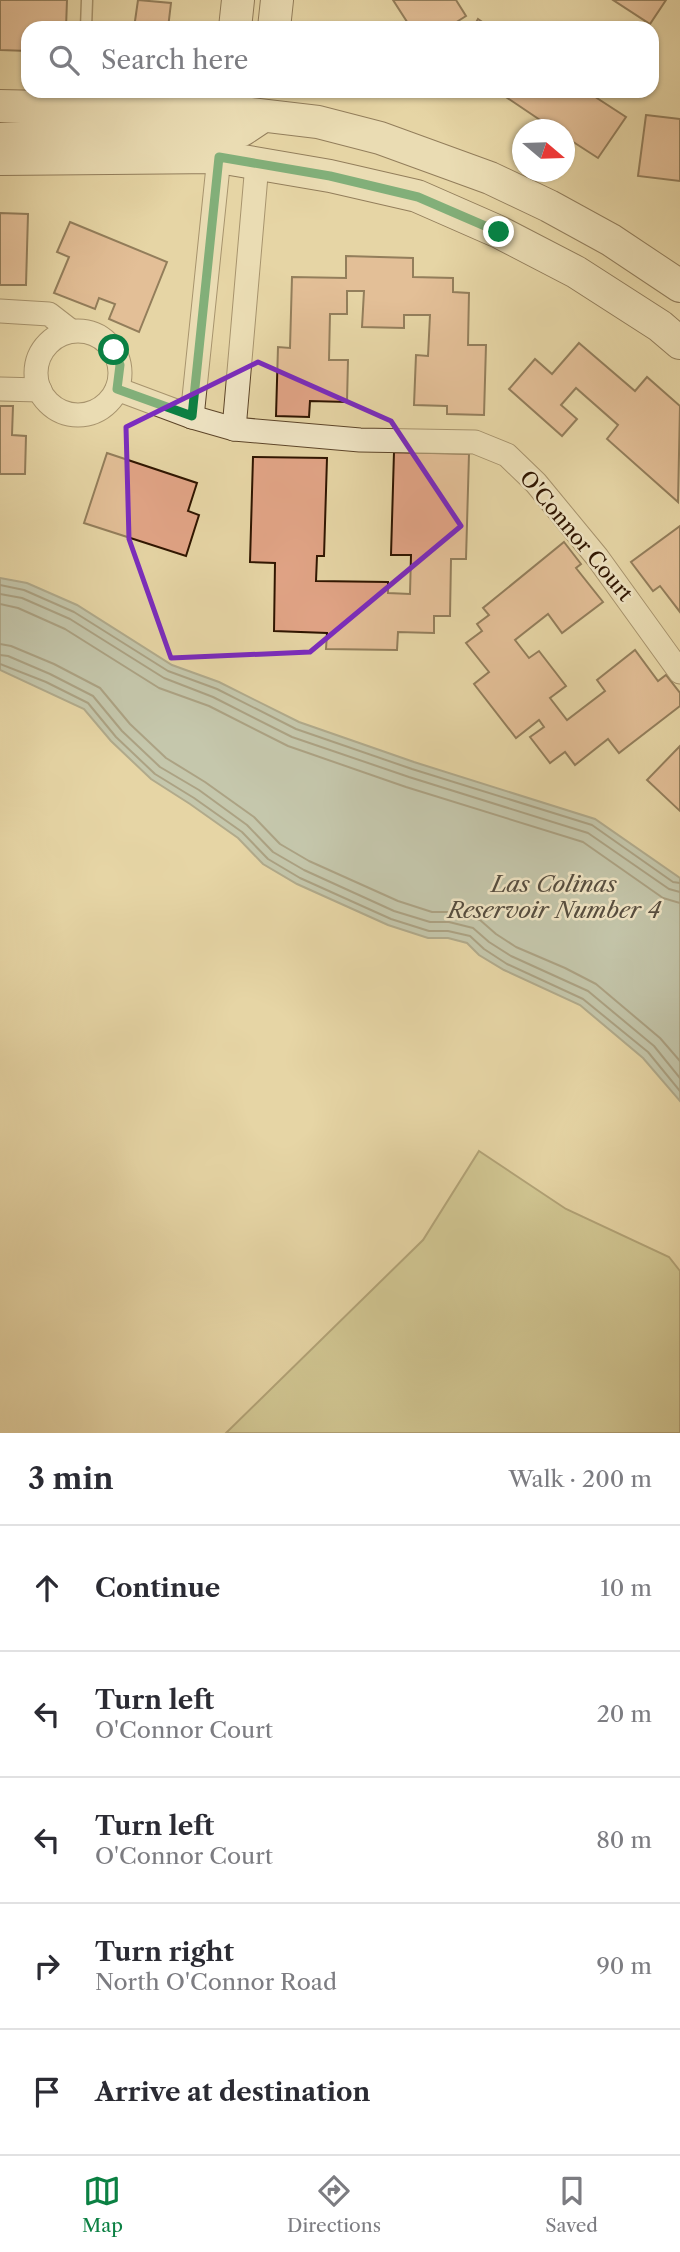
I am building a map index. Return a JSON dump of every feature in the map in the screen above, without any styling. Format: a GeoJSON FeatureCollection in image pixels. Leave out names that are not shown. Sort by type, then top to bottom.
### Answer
{"type":"FeatureCollection","features":[{"type":"Feature","properties":{"kind":"main road"},"geometry":{"type":"LineString","coordinates":[[236,21],[238,0]]}},
{"type":"Feature","properties":{"kind":"main road"},"geometry":{"type":"LineString","coordinates":[[275,21],[277,0]]}},
{"type":"Feature","properties":{"kind":"main road"},"geometry":{"type":"LineString","coordinates":[[0,106],[84,103],[223,123],[257,164],[330,176],[418,197],[499,232],[576,272],[660,326],[680,343]]}},
{"type":"Feature","properties":{"kind":"main road"},"geometry":{"type":"LineString","coordinates":[[257,164],[266,103]]}},
{"type":"Feature","properties":{"kind":"main road"},"geometry":{"type":"LineString","coordinates":[[0,159],[223,123],[266,103],[318,122],[380,138],[490,178],[611,240],[680,286]]}},
{"type":"Feature","properties":{"kind":"main road"},"geometry":{"type":"LineString","coordinates":[[0,139],[223,123]]}},
{"type":"Feature","properties":{"kind":"street"},"geometry":{"type":"LineString","coordinates":[[192,416],[223,123]]}},
{"type":"Feature","properties":{"kind":"street"},"geometry":{"type":"LineString","coordinates":[[234,429],[257,164]]}},
{"type":"Feature","properties":{"kind":"street"},"geometry":{"type":"LineString","coordinates":[[0,311],[49,314],[71,331]]}},
{"type":"Feature","properties":{"kind":"street"},"geometry":{"type":"LineString","coordinates":[[71,331],[87,331],[102,338],[114,350],[120,365],[117,389],[101,409],[86,415],[69,415],[54,408],[36,380],[37,364],[43,349],[55,337],[71,331]]}},
{"type":"Feature","properties":{"kind":"street"},"geometry":{"type":"LineString","coordinates":[[0,389],[40,390]]}},
{"type":"Feature","properties":{"kind":"street","name":"O'Connor Court"},"geometry":{"type":"LineString","coordinates":[[117,389],[234,429],[360,440],[475,442],[507,455],[538,485],[597,557],[680,672]]}},
{"type":"Feature","properties":{"kind":"lane"},"geometry":{"type":"LineString","coordinates":[[86,21],[87,0]]}},
{"type":"Feature","properties":{"kind":"highlighted area"},"geometry":{"type":"Polygon","coordinates":[[[258,362],[391,421],[461,526],[310,652],[171,658],[129,539],[126,427],[258,362]]]}},
{"type":"Feature","properties":{"kind":"shaded area"},"geometry":{"type":"Polygon","coordinates":[[[479,1151],[566,1209],[669,1257],[680,1271],[680,1433],[226,1433],[423,1240],[479,1151]]]}},
{"type":"Feature","properties":{"kind":"water","name":"Las Colinas Reservoir Number 4"},"geometry":{"type":"Polygon","coordinates":[[[0,578],[27,583],[77,605],[172,665],[219,682],[299,722],[414,762],[595,819],[680,878],[680,1101],[643,1058],[580,1005],[504,970],[479,955],[467,943],[448,938],[428,938],[388,925],[297,884],[263,864],[238,838],[151,779],[111,741],[84,709],[0,670],[0,578]]]}},
{"type":"Feature","properties":{"kind":"building"},"geometry":{"type":"Polygon","coordinates":[[[0,0],[67,0],[66,21],[21,21],[21,51],[0,50],[0,0]]]}},
{"type":"Feature","properties":{"kind":"building"},"geometry":{"type":"Polygon","coordinates":[[[138,0],[171,3],[169,21],[135,21],[138,0]]]}},
{"type":"Feature","properties":{"kind":"building"},"geometry":{"type":"Polygon","coordinates":[[[393,0],[456,0],[466,16],[458,21],[406,21],[393,0]]]}},
{"type":"Feature","properties":{"kind":"building"},"geometry":{"type":"Polygon","coordinates":[[[613,0],[666,0],[652,21],[645,21],[613,0]]]}},
{"type":"Feature","properties":{"kind":"building"},"geometry":{"type":"Polygon","coordinates":[[[507,98],[597,98],[626,117],[598,158],[575,143],[575,119],[539,119],[507,98]]]}},
{"type":"Feature","properties":{"kind":"building"},"geometry":{"type":"Polygon","coordinates":[[[646,115],[680,119],[680,181],[638,176],[646,115]]]}},
{"type":"Feature","properties":{"kind":"building"},"geometry":{"type":"Polygon","coordinates":[[[0,213],[28,214],[26,285],[0,285],[0,213]]]}},
{"type":"Feature","properties":{"kind":"building"},"geometry":{"type":"Polygon","coordinates":[[[70,222],[167,262],[139,332],[109,319],[115,304],[99,298],[95,309],[54,293],[69,257],[57,252],[70,222]]]}},
{"type":"Feature","properties":{"kind":"building"},"geometry":{"type":"Polygon","coordinates":[[[346,256],[413,258],[413,277],[453,278],[453,292],[469,293],[468,345],[486,345],[484,415],[447,414],[447,406],[414,405],[416,355],[428,356],[430,315],[404,315],[404,328],[362,327],[364,291],[347,291],[347,314],[330,314],[329,360],[348,360],[347,402],[310,401],[309,417],[276,416],[278,347],[290,348],[292,277],[346,278],[346,256]]]}},
{"type":"Feature","properties":{"kind":"building"},"geometry":{"type":"Polygon","coordinates":[[[579,343],[635,391],[647,377],[680,406],[678,502],[607,439],[618,425],[576,388],[561,405],[577,419],[562,436],[509,389],[535,359],[552,374],[579,343]]]}},
{"type":"Feature","properties":{"kind":"building"},"geometry":{"type":"Polygon","coordinates":[[[0,406],[13,406],[12,435],[26,436],[25,474],[0,474],[0,406]]]}},
{"type":"Feature","properties":{"kind":"building"},"geometry":{"type":"Polygon","coordinates":[[[394,452],[469,454],[466,559],[451,559],[450,616],[434,616],[434,633],[398,632],[397,650],[326,649],[327,633],[274,631],[275,563],[250,562],[253,457],[327,458],[324,556],[317,556],[316,581],[388,582],[388,593],[410,594],[411,555],[391,555],[394,452]]]}},
{"type":"Feature","properties":{"kind":"building"},"geometry":{"type":"Polygon","coordinates":[[[107,453],[197,483],[188,511],[199,515],[186,556],[84,523],[107,453]]]}},
{"type":"Feature","properties":{"kind":"building"},"geometry":{"type":"Polygon","coordinates":[[[680,526],[680,612],[660,586],[653,591],[631,562],[680,526]]]}},
{"type":"Feature","properties":{"kind":"building"},"geometry":{"type":"Polygon","coordinates":[[[564,542],[581,564],[576,568],[603,602],[562,633],[548,614],[515,640],[529,658],[539,651],[566,686],[550,698],[567,720],[605,691],[597,680],[635,650],[658,681],[666,675],[680,693],[680,706],[619,753],[608,739],[575,765],[565,752],[550,763],[530,737],[544,727],[539,720],[516,738],[474,684],[489,672],[466,643],[482,631],[477,624],[489,615],[483,608],[564,542]]]}},
{"type":"Feature","properties":{"kind":"building"},"geometry":{"type":"Polygon","coordinates":[[[680,746],[680,811],[647,780],[680,746]]]}},
{"type":"Feature","properties":{"kind":"route"},"geometry":{"type":"LineString","coordinates":[[114,350],[120,365],[117,389],[192,416],[219,157],[330,176],[418,197],[499,232]]}}]}
